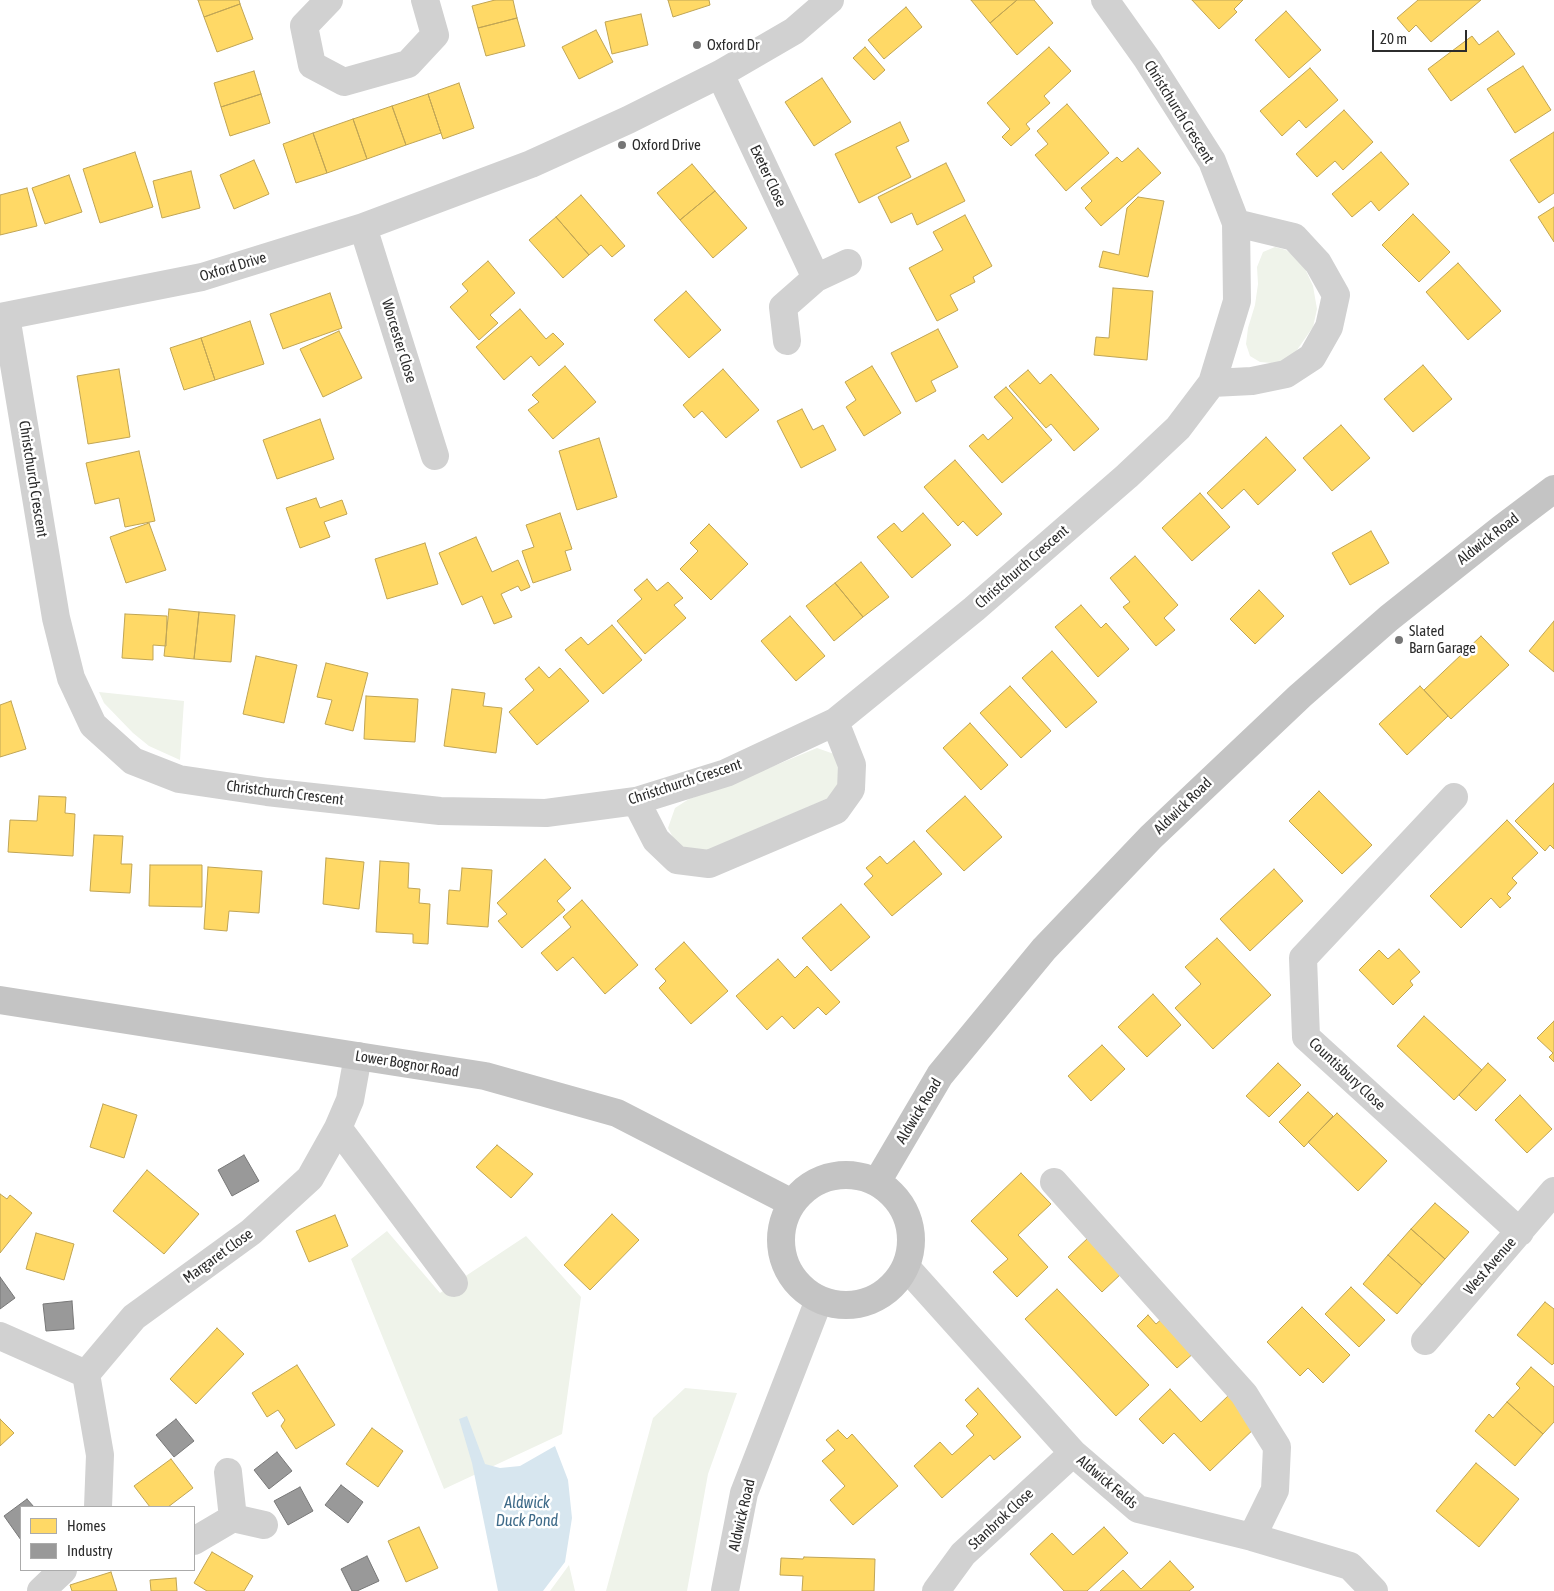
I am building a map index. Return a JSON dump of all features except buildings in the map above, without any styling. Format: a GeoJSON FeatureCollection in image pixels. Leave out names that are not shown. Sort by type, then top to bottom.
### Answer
{"type":"FeatureCollection","features":[{"type":"Feature","properties":{"kind":"main road","name":"Aldwick Road"},"geometry":{"type":"LineString","coordinates":[[877,1182],[940,1076],[1044,949],[1151,837],[1300,696],[1389,618],[1554,489]]}},
{"type":"Feature","properties":{"kind":"main road","name":"Lower Bognor Road"},"geometry":{"type":"LineString","coordinates":[[0,1000],[485,1076],[617,1113],[792,1203]]}},
{"type":"Feature","properties":{"kind":"main road"},"geometry":{"type":"LineString","coordinates":[[840,1175],[859,1176],[877,1182],[892,1194],[904,1209],[910,1228],[911,1247],[906,1266],[895,1284],[879,1297],[859,1304],[839,1305],[819,1300],[803,1290],[790,1276],[782,1258],[780,1239],[784,1220],[792,1203],[805,1189],[822,1179],[840,1175]]}},
{"type":"Feature","properties":{"kind":"street"},"geometry":{"type":"LineString","coordinates":[[329,0],[304,26],[312,65],[344,82],[408,64],[435,35],[425,0]]}},
{"type":"Feature","properties":{"kind":"street","name":"Oxford Drive"},"geometry":{"type":"LineString","coordinates":[[3,317],[202,278],[363,227],[531,164],[628,120],[720,74],[794,31],[830,0]]}},
{"type":"Feature","properties":{"kind":"street","name":"Christchurch Crescent"},"geometry":{"type":"LineString","coordinates":[[3,317],[56,618],[71,678],[93,724],[133,760],[179,779],[266,792],[440,811],[546,813],[636,801],[726,772],[835,722],[974,609],[1128,476],[1178,428],[1212,383],[1238,301],[1236,223],[1212,161],[1147,59],[1105,0]]}},
{"type":"Feature","properties":{"kind":"street","name":"Exeter Close"},"geometry":{"type":"LineString","coordinates":[[720,74],[816,278]]}},
{"type":"Feature","properties":{"kind":"street"},"geometry":{"type":"LineString","coordinates":[[1212,383],[1252,381],[1286,374],[1312,357],[1329,327],[1336,295],[1318,263],[1294,237],[1236,223]]}},
{"type":"Feature","properties":{"kind":"street","name":"Worcester Close"},"geometry":{"type":"LineString","coordinates":[[363,227],[435,456]]}},
{"type":"Feature","properties":{"kind":"street"},"geometry":{"type":"LineString","coordinates":[[787,341],[783,307],[816,278],[848,263]]}},
{"type":"Feature","properties":{"kind":"street"},"geometry":{"type":"LineString","coordinates":[[636,801],[656,840],[677,860],[709,864],[836,810],[850,789],[852,765],[835,722]]}},
{"type":"Feature","properties":{"kind":"street","name":"Countisbury Close"},"geometry":{"type":"LineString","coordinates":[[1454,797],[1303,958],[1306,1037],[1520,1232]]}},
{"type":"Feature","properties":{"kind":"street","name":"Margaret Close"},"geometry":{"type":"LineString","coordinates":[[86,1374],[134,1317],[251,1232],[310,1178],[338,1128],[350,1100],[358,1056]]}},
{"type":"Feature","properties":{"kind":"street"},"geometry":{"type":"LineString","coordinates":[[338,1128],[454,1283]]}},
{"type":"Feature","properties":{"kind":"street"},"geometry":{"type":"LineString","coordinates":[[1054,1182],[1244,1394],[1277,1447],[1275,1490],[1252,1536]]}},
{"type":"Feature","properties":{"kind":"street","name":"West Avenue"},"geometry":{"type":"LineString","coordinates":[[1425,1340],[1554,1191]]}},
{"type":"Feature","properties":{"kind":"street","name":"Aldwick Felds"},"geometry":{"type":"LineString","coordinates":[[906,1266],[1073,1453],[1138,1509],[1252,1536],[1350,1566],[1374,1591]]}},
{"type":"Feature","properties":{"kind":"street","name":"Aldwick Road"},"geometry":{"type":"LineString","coordinates":[[725,1591],[744,1493],[819,1300]]}},
{"type":"Feature","properties":{"kind":"street"},"geometry":{"type":"LineString","coordinates":[[0,1336],[86,1374],[100,1455],[98,1506]]}},
{"type":"Feature","properties":{"kind":"street","name":"Stanbrok Close"},"geometry":{"type":"LineString","coordinates":[[936,1591],[963,1554],[1073,1453]]}},
{"type":"Feature","properties":{"kind":"street"},"geometry":{"type":"LineString","coordinates":[[228,1472],[233,1518]]}},
{"type":"Feature","properties":{"kind":"street"},"geometry":{"type":"LineString","coordinates":[[195,1540],[233,1518],[264,1525]]}},
{"type":"Feature","properties":{"kind":"street"},"geometry":{"type":"LineString","coordinates":[[41,1591],[62,1571]]}},
{"type":"Feature","properties":{"kind":"shaded area"},"geometry":{"type":"Polygon","coordinates":[[[1275,247],[1286,250],[1302,262],[1313,286],[1317,309],[1313,327],[1297,350],[1283,364],[1260,362],[1250,356],[1246,344],[1258,284],[1257,267],[1263,252],[1275,247]]]}},
{"type":"Feature","properties":{"kind":"shaded area"},"geometry":{"type":"Polygon","coordinates":[[[99,692],[184,701],[180,760],[149,746],[133,733],[104,703],[99,692]]]}},
{"type":"Feature","properties":{"kind":"shaded area"},"geometry":{"type":"Polygon","coordinates":[[[817,748],[834,754],[842,769],[840,782],[829,798],[700,853],[677,845],[668,828],[675,808],[689,799],[817,748]]]}},
{"type":"Feature","properties":{"kind":"shaded area"},"geometry":{"type":"Polygon","coordinates":[[[387,1231],[440,1293],[526,1236],[581,1297],[562,1434],[444,1489],[351,1259],[387,1231]]]}},
{"type":"Feature","properties":{"kind":"shaded area"},"geometry":{"type":"Polygon","coordinates":[[[685,1388],[737,1393],[708,1474],[687,1591],[606,1591],[653,1418],[685,1388]]]}},
{"type":"Feature","properties":{"kind":"shaded area"},"geometry":{"type":"Polygon","coordinates":[[[569,1565],[575,1591],[550,1591],[569,1565]]]}},
{"type":"Feature","properties":{"kind":"water","name":"Aldwick Duck Pond"},"geometry":{"type":"Polygon","coordinates":[[[467,1416],[485,1464],[500,1468],[520,1466],[555,1446],[568,1480],[572,1518],[565,1562],[543,1591],[498,1591],[472,1463],[459,1419],[467,1416]]]}},
{"type":"Feature","properties":{"kind":"place","name":"Oxford Dr"},"geometry":{"type":"Point","coordinates":[697,45]}},
{"type":"Feature","properties":{"kind":"place","name":"Oxford Drive"},"geometry":{"type":"Point","coordinates":[622,145]}},
{"type":"Feature","properties":{"kind":"place","name":"Slated Barn Garage"},"geometry":{"type":"Point","coordinates":[1399,640]}}]}
